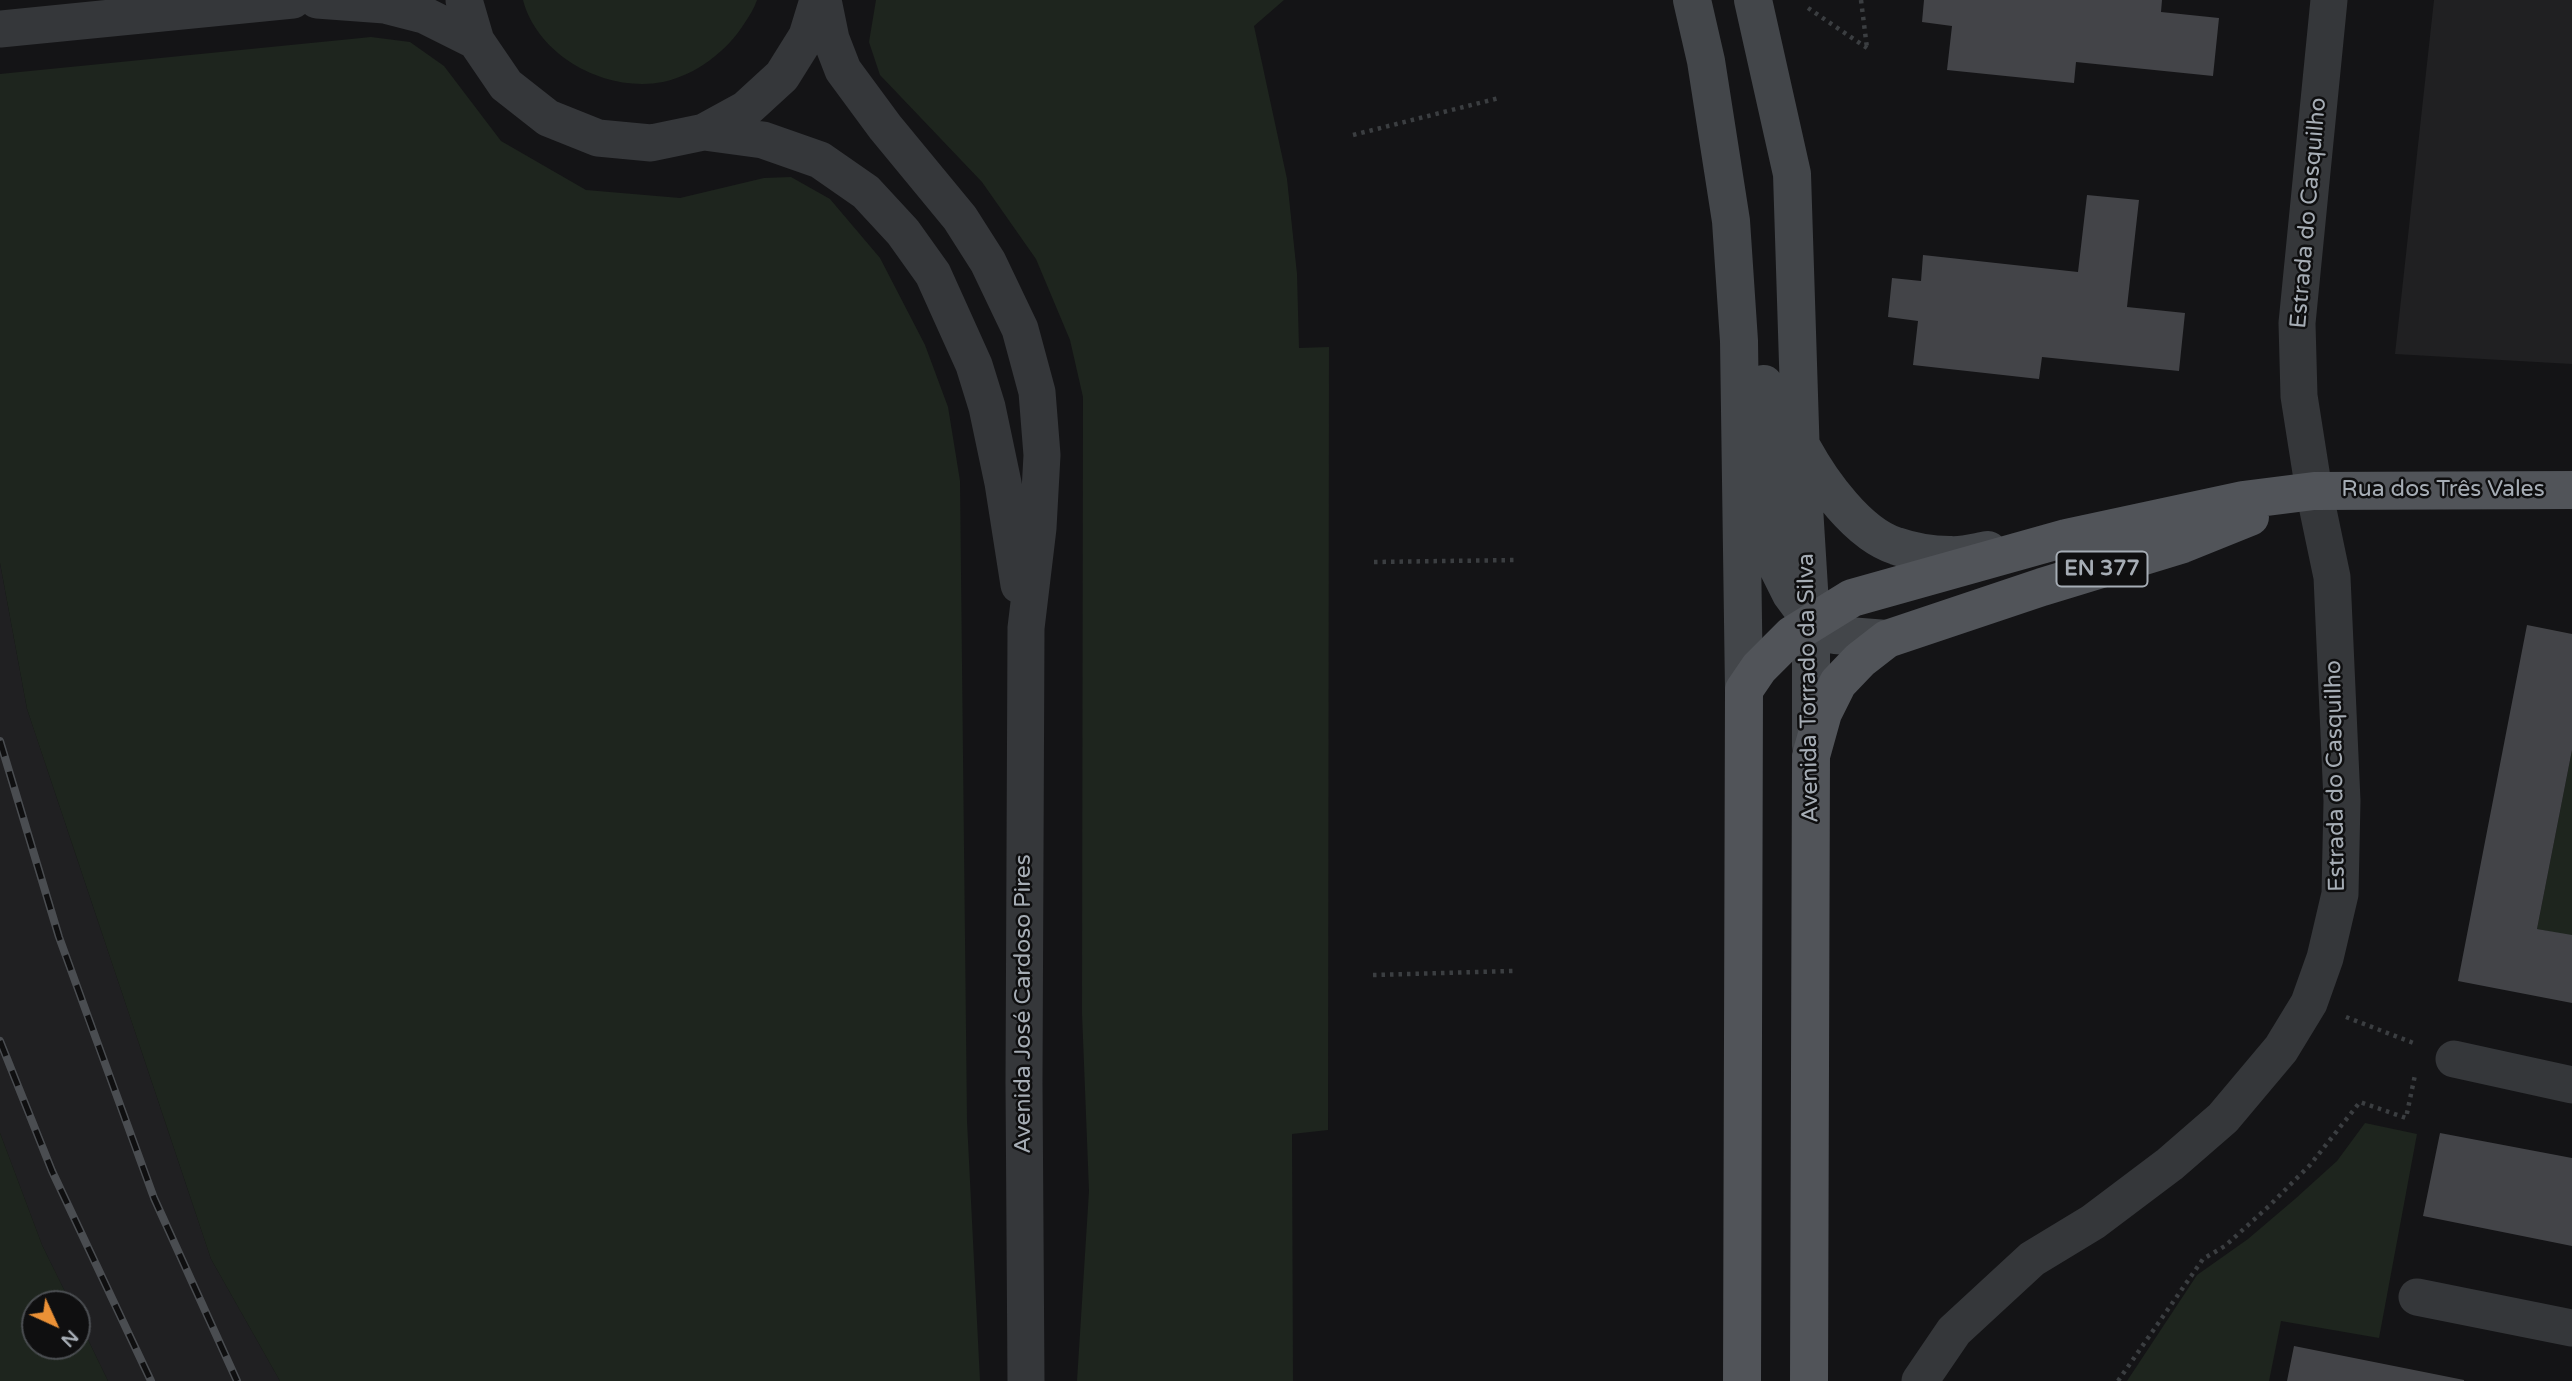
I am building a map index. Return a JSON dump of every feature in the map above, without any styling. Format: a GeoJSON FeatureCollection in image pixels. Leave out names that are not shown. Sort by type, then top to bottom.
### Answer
{"type":"FeatureCollection","features":[{"type":"Feature","properties":{"kind":"main road"},"geometry":{"type":"LineString","coordinates":[[1692,0],[1706,61],[1731,221],[1739,341],[1744,691],[1742,1381]]}},
{"type":"Feature","properties":{"kind":"main road","name":"Avenida Torrado da Silva"},"geometry":{"type":"LineString","coordinates":[[1753,0],[1792,174],[1801,446],[1811,621],[1809,1381]]}},
{"type":"Feature","properties":{"kind":"main road"},"geometry":{"type":"LineString","coordinates":[[1731,221],[1749,279],[1763,361],[1773,533],[1779,570],[1791,594],[1811,621],[1835,635],[1887,639]]}},
{"type":"Feature","properties":{"kind":"main road"},"geometry":{"type":"LineString","coordinates":[[1801,446],[1817,476],[1833,496],[1870,531],[1894,546],[1953,556],[2066,538]]}},
{"type":"Feature","properties":{"kind":"main road","name":"Rua dos Três Vales"},"geometry":{"type":"LineString","coordinates":[[1744,691],[1759,668],[1792,635],[1852,598],[2066,538],[2244,500],[2314,491],[2572,490]]}},
{"type":"Feature","properties":{"kind":"main road","name":"Rua dos Três Vales"},"geometry":{"type":"LineString","coordinates":[[1811,756],[1823,713],[1838,683],[1860,660],[1887,639],[2042,587],[2183,544],[2314,491]]}},
{"type":"Feature","properties":{"kind":"street"},"geometry":{"type":"LineString","coordinates":[[0,29],[293,0]]}},
{"type":"Feature","properties":{"kind":"street"},"geometry":{"type":"LineString","coordinates":[[317,0],[385,5],[424,15],[476,41]]}},
{"type":"Feature","properties":{"kind":"street"},"geometry":{"type":"LineString","coordinates":[[464,0],[476,41],[506,85],[548,118],[598,138],[651,143],[704,132],[746,109],[782,76],[807,36],[821,0]]}},
{"type":"Feature","properties":{"kind":"street","name":"Avenida José Cardoso Pires"},"geometry":{"type":"LineString","coordinates":[[821,0],[831,39],[843,70],[885,127],[960,218],[988,262],[1020,329],[1037,392],[1042,455],[1038,528],[1026,628],[1026,1381]]}},
{"type":"Feature","properties":{"kind":"street","name":"Estrada do Casquilho"},"geometry":{"type":"LineString","coordinates":[[1920,1381],[1954,1331],[2032,1259],[2093,1222],[2170,1164],[2223,1118],[2281,1049],[2309,1003],[2325,958],[2340,894],[2342,801],[2332,577],[2314,491],[2299,396],[2297,323],[2329,0]]}},
{"type":"Feature","properties":{"kind":"street","name":"Avenida José Cardoso Pires"},"geometry":{"type":"LineString","coordinates":[[704,132],[763,139],[820,160],[866,192],[903,232],[933,274],[975,365],[987,407],[1003,483],[1026,628]]}},
{"type":"Feature","properties":{"kind":"street"},"geometry":{"type":"LineString","coordinates":[[2438,1053],[2572,1085]]}},
{"type":"Feature","properties":{"kind":"street"},"geometry":{"type":"LineString","coordinates":[[2417,1297],[2572,1328]]}},
{"type":"Feature","properties":{"kind":"path"},"geometry":{"type":"LineString","coordinates":[[1808,8],[1867,48],[1861,0]]}},
{"type":"Feature","properties":{"kind":"path"},"geometry":{"type":"LineString","coordinates":[[1353,135],[1499,99]]}},
{"type":"Feature","properties":{"kind":"path"},"geometry":{"type":"LineString","coordinates":[[1374,562],[1516,560]]}},
{"type":"Feature","properties":{"kind":"path"},"geometry":{"type":"LineString","coordinates":[[1373,975],[1513,971]]}},
{"type":"Feature","properties":{"kind":"path"},"geometry":{"type":"LineString","coordinates":[[2118,1381],[2203,1259],[2225,1246],[2311,1165],[2360,1102],[2406,1118],[2438,1053],[2309,1003]]}},
{"type":"Feature","properties":{"kind":"shaded area"},"geometry":{"type":"Polygon","coordinates":[[[523,0],[757,0],[737,34],[699,68],[675,79],[642,84],[598,76],[559,54],[543,38],[531,20],[523,0]]]}},
{"type":"Feature","properties":{"kind":"shaded area"},"geometry":{"type":"Polygon","coordinates":[[[876,0],[1284,0],[1254,26],[1287,179],[1297,274],[1299,348],[1329,347],[1328,1130],[1292,1134],[1293,1381],[1077,1381],[1089,1191],[1082,1013],[1083,397],[1070,340],[1036,259],[982,182],[880,75],[869,42],[876,0]]]}},
{"type":"Feature","properties":{"kind":"shaded area"},"geometry":{"type":"Polygon","coordinates":[[[2434,0],[2572,0],[2572,364],[2395,354],[2434,0]]]}},
{"type":"Feature","properties":{"kind":"shaded area"},"geometry":{"type":"Polygon","coordinates":[[[371,37],[410,42],[444,66],[501,141],[586,190],[680,198],[764,178],[791,177],[830,199],[880,258],[925,345],[948,407],[960,481],[967,1121],[980,1381],[280,1381],[211,1259],[27,709],[0,563],[0,74],[371,37]]]}},
{"type":"Feature","properties":{"kind":"shaded area"},"geometry":{"type":"Polygon","coordinates":[[[0,563],[27,709],[211,1259],[280,1381],[108,1381],[91,1346],[91,1290],[64,1290],[42,1245],[0,1133],[0,563]]]}},
{"type":"Feature","properties":{"kind":"shaded area"},"geometry":{"type":"Polygon","coordinates":[[[2572,750],[2572,936],[2537,929],[2572,750]]]}},
{"type":"Feature","properties":{"kind":"shaded area"},"geometry":{"type":"Polygon","coordinates":[[[2365,1123],[2417,1134],[2379,1338],[2281,1321],[2269,1381],[2127,1381],[2197,1275],[2248,1239],[2337,1161],[2365,1123]]]}},
{"type":"Feature","properties":{"kind":"shaded area"},"geometry":{"type":"Polygon","coordinates":[[[0,1133],[42,1245],[64,1290],[21,1290],[21,1360],[91,1360],[91,1346],[108,1381],[0,1381],[0,1133]]]}},
{"type":"Feature","properties":{"kind":"building"},"geometry":{"type":"Polygon","coordinates":[[[1924,0],[2162,0],[2161,12],[2219,18],[2213,76],[2076,62],[2074,83],[1947,70],[1952,26],[1922,22],[1924,0]]]}},
{"type":"Feature","properties":{"kind":"building"},"geometry":{"type":"Polygon","coordinates":[[[2087,195],[2139,200],[2127,307],[2185,313],[2179,371],[2042,357],[2039,379],[1913,365],[1918,321],[1888,317],[1892,278],[1921,281],[1923,255],[2078,272],[2087,195]]]}},
{"type":"Feature","properties":{"kind":"building"},"geometry":{"type":"Polygon","coordinates":[[[2527,625],[2572,634],[2572,750],[2537,929],[2572,935],[2572,1003],[2458,981],[2527,625]]]}},
{"type":"Feature","properties":{"kind":"building"},"geometry":{"type":"Polygon","coordinates":[[[2440,1133],[2572,1158],[2572,1246],[2423,1216],[2440,1133]]]}},
{"type":"Feature","properties":{"kind":"building"},"geometry":{"type":"Polygon","coordinates":[[[2294,1346],[2464,1380],[2464,1381],[2287,1381],[2294,1346]]]}},
{"type":"Feature","properties":{"kind":"railway"},"geometry":{"type":"LineString","coordinates":[[0,741],[59,937],[154,1198],[237,1381]]}},
{"type":"Feature","properties":{"kind":"railway"},"geometry":{"type":"LineString","coordinates":[[0,1041],[52,1171],[151,1381]]}}]}
